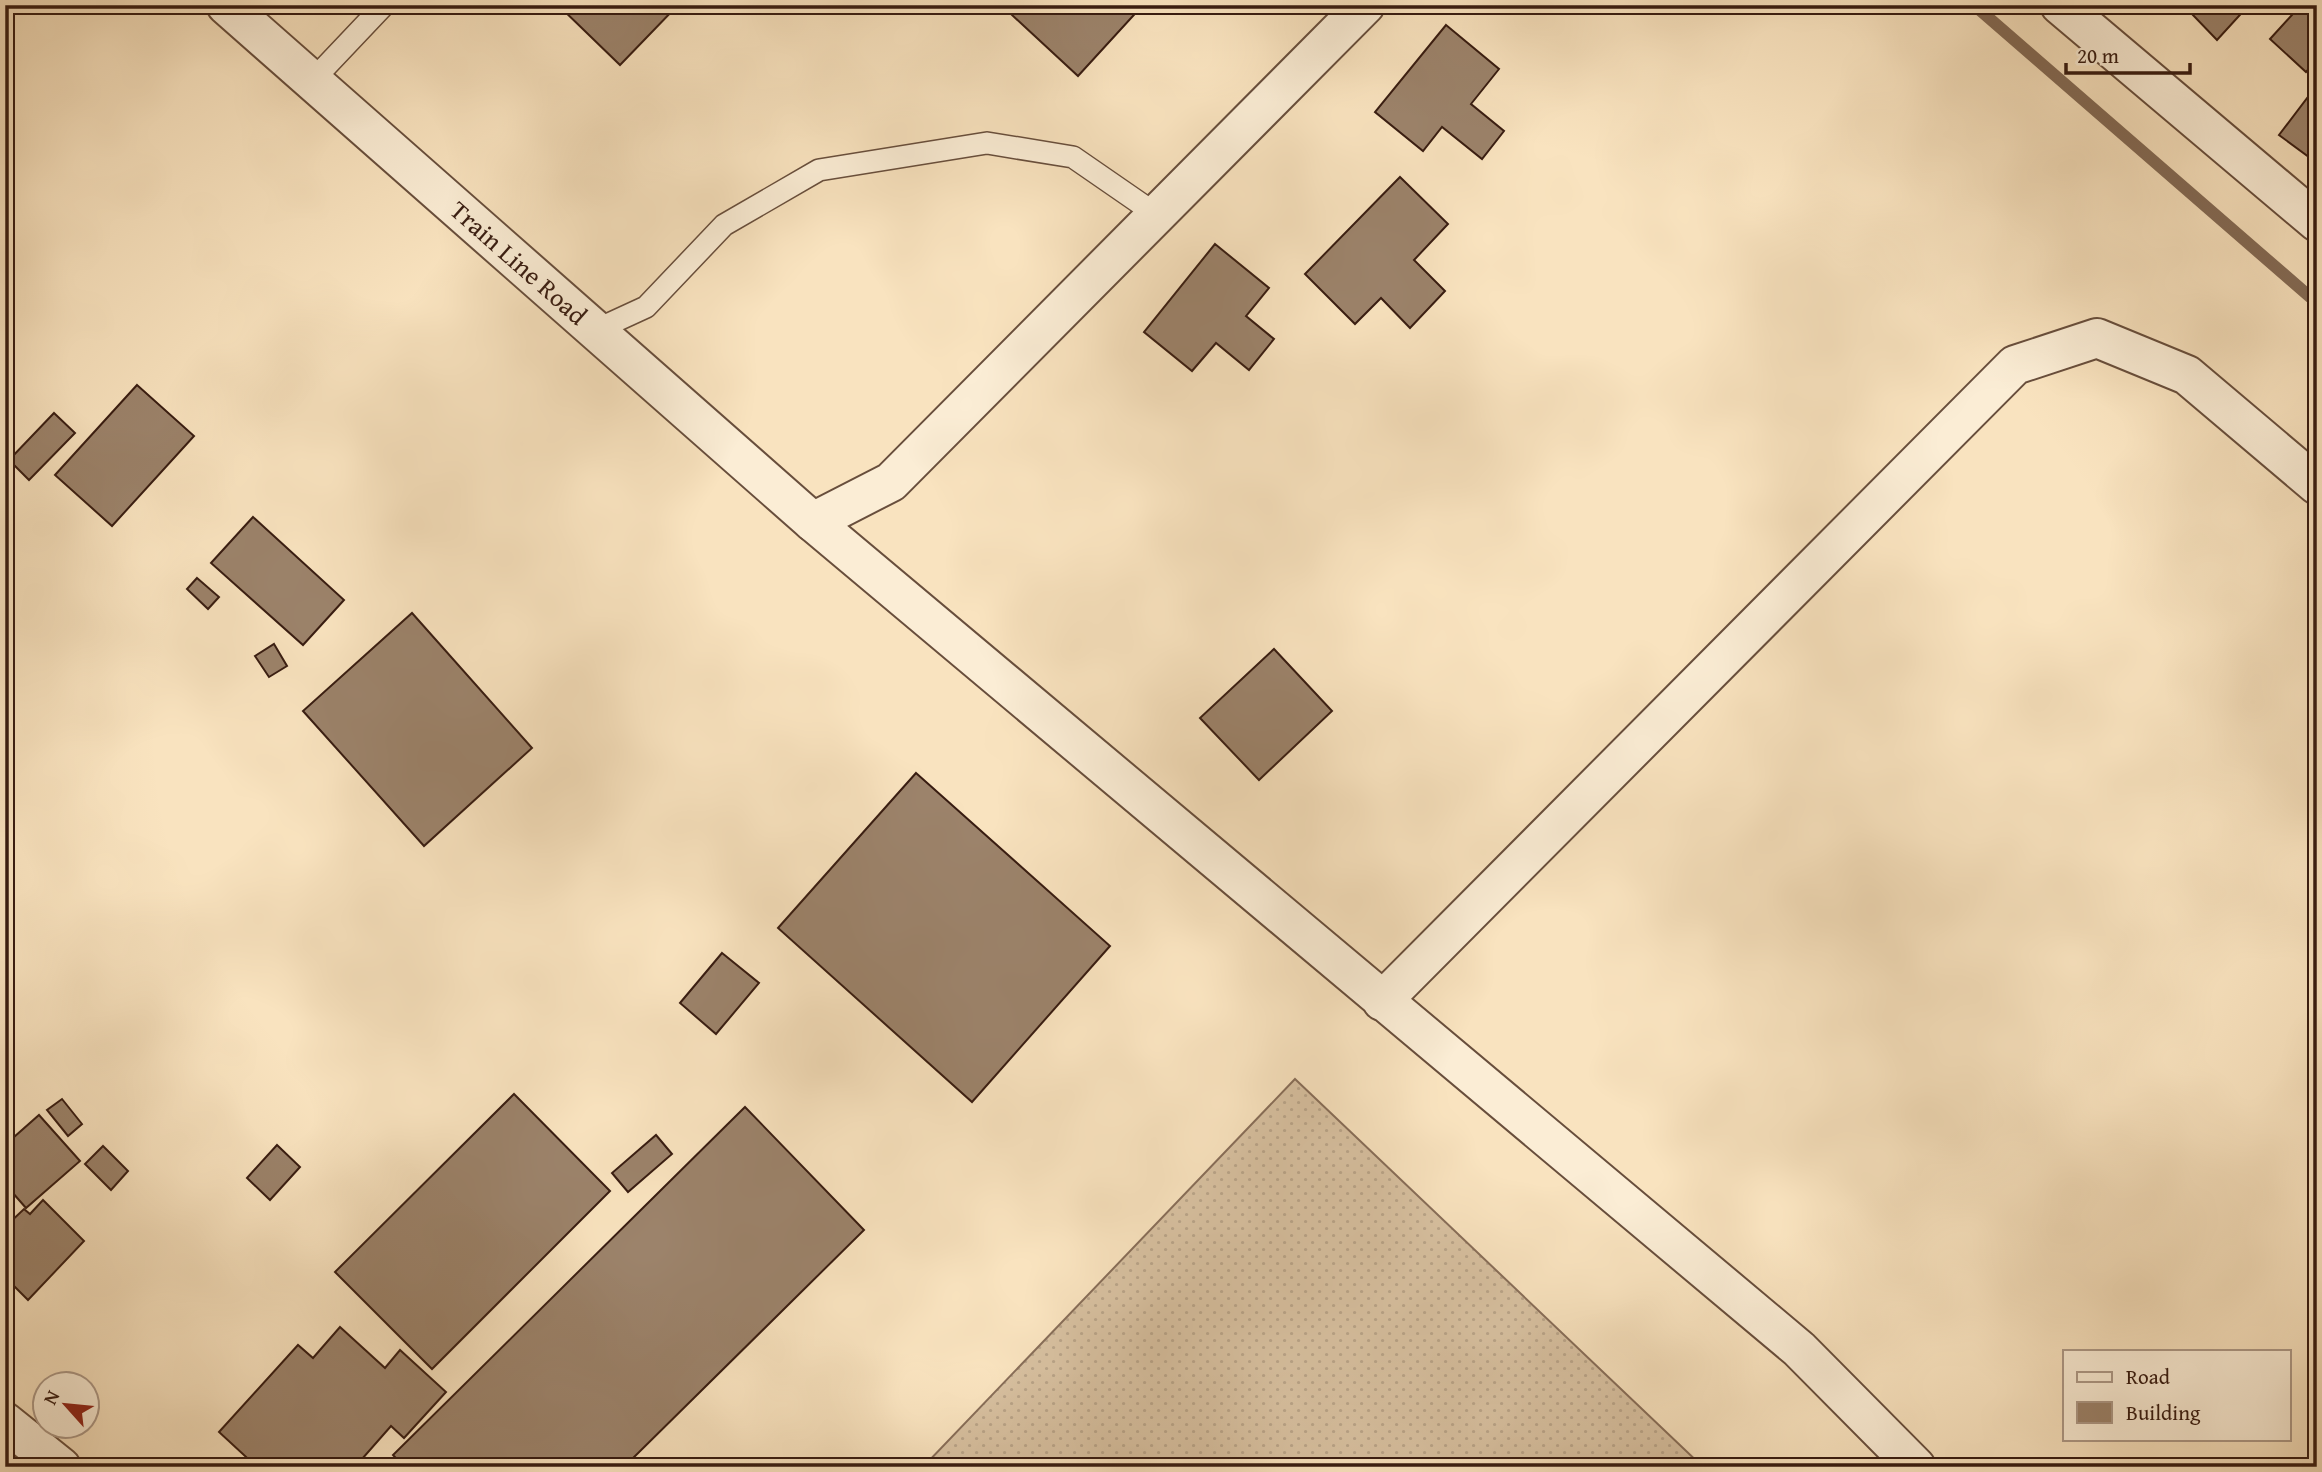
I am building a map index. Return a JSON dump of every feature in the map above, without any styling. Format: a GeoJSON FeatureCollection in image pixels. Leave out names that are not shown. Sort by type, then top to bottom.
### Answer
{"type":"FeatureCollection","features":[{"type":"Feature","properties":{"kind":"street","name":"Train Line Road"},"geometry":{"type":"LineString","coordinates":[[226,5],[813,522],[1799,1349],[1916,1467]]}},
{"type":"Feature","properties":{"kind":"street"},"geometry":{"type":"LineString","coordinates":[[813,522],[891,482],[1365,5]]}},
{"type":"Feature","properties":{"kind":"street"},"geometry":{"type":"LineString","coordinates":[[2060,5],[2317,222]]}},
{"type":"Feature","properties":{"kind":"street"},"geometry":{"type":"LineString","coordinates":[[1382,1001],[2015,365],[2097,338],[2187,375],[2317,485]]}},
{"type":"Feature","properties":{"kind":"street"},"geometry":{"type":"LineString","coordinates":[[5,1422],[61,1467]]}},
{"type":"Feature","properties":{"kind":"lane"},"geometry":{"type":"LineString","coordinates":[[312,81],[384,5]]}},
{"type":"Feature","properties":{"kind":"lane"},"geometry":{"type":"LineString","coordinates":[[596,330],[646,307],[724,225],[819,170],[987,143],[1073,157],[1157,215]]}},
{"type":"Feature","properties":{"kind":"shaded area"},"geometry":{"type":"Polygon","coordinates":[[[1295,1079],[1703,1467],[923,1467],[1295,1079]]]}},
{"type":"Feature","properties":{"kind":"building"},"geometry":{"type":"Polygon","coordinates":[[[558,5],[678,5],[620,65],[558,5]]]}},
{"type":"Feature","properties":{"kind":"building"},"geometry":{"type":"Polygon","coordinates":[[[1021,5],[1143,5],[1078,76],[1012,15],[1021,5]]]}},
{"type":"Feature","properties":{"kind":"building"},"geometry":{"type":"Polygon","coordinates":[[[2196,5],[2249,5],[2217,40],[2190,12],[2196,5]]]}},
{"type":"Feature","properties":{"kind":"building"},"geometry":{"type":"Polygon","coordinates":[[[2301,5],[2317,5],[2317,60],[2306,72],[2270,39],[2301,5]]]}},
{"type":"Feature","properties":{"kind":"building"},"geometry":{"type":"Polygon","coordinates":[[[1446,25],[1499,69],[1471,104],[1504,131],[1482,159],[1442,127],[1423,151],[1375,112],[1446,25]]]}},
{"type":"Feature","properties":{"kind":"building"},"geometry":{"type":"Polygon","coordinates":[[[2317,85],[2317,163],[2279,135],[2317,85]]]}},
{"type":"Feature","properties":{"kind":"building"},"geometry":{"type":"Polygon","coordinates":[[[1400,177],[1448,224],[1414,260],[1445,291],[1410,328],[1381,298],[1355,324],[1305,274],[1400,177]]]}},
{"type":"Feature","properties":{"kind":"building"},"geometry":{"type":"Polygon","coordinates":[[[1215,244],[1269,288],[1246,316],[1274,339],[1249,370],[1216,343],[1192,371],[1144,332],[1215,244]]]}},
{"type":"Feature","properties":{"kind":"building"},"geometry":{"type":"Polygon","coordinates":[[[137,385],[194,436],[112,526],[55,475],[137,385]]]}},
{"type":"Feature","properties":{"kind":"building"},"geometry":{"type":"Polygon","coordinates":[[[54,413],[75,433],[29,480],[9,460],[54,413]]]}},
{"type":"Feature","properties":{"kind":"building"},"geometry":{"type":"Polygon","coordinates":[[[253,517],[344,600],[303,645],[211,563],[253,517]]]}},
{"type":"Feature","properties":{"kind":"building"},"geometry":{"type":"Polygon","coordinates":[[[197,578],[219,597],[208,609],[187,589],[197,578]]]}},
{"type":"Feature","properties":{"kind":"building"},"geometry":{"type":"Polygon","coordinates":[[[412,613],[532,748],[424,846],[303,711],[412,613]]]}},
{"type":"Feature","properties":{"kind":"building"},"geometry":{"type":"Polygon","coordinates":[[[274,644],[287,666],[269,677],[255,656],[274,644]]]}},
{"type":"Feature","properties":{"kind":"building"},"geometry":{"type":"Polygon","coordinates":[[[1274,649],[1332,711],[1259,780],[1200,718],[1274,649]]]}},
{"type":"Feature","properties":{"kind":"building"},"geometry":{"type":"Polygon","coordinates":[[[916,773],[1110,946],[972,1102],[778,928],[916,773]]]}},
{"type":"Feature","properties":{"kind":"building"},"geometry":{"type":"Polygon","coordinates":[[[722,953],[759,983],[716,1034],[680,1003],[722,953]]]}},
{"type":"Feature","properties":{"kind":"building"},"geometry":{"type":"Polygon","coordinates":[[[514,1094],[610,1191],[432,1369],[335,1272],[514,1094]]]}},
{"type":"Feature","properties":{"kind":"building"},"geometry":{"type":"Polygon","coordinates":[[[62,1099],[82,1124],[68,1136],[47,1110],[62,1099]]]}},
{"type":"Feature","properties":{"kind":"building"},"geometry":{"type":"Polygon","coordinates":[[[745,1107],[864,1230],[624,1467],[404,1467],[393,1455],[745,1107]]]}},
{"type":"Feature","properties":{"kind":"building"},"geometry":{"type":"Polygon","coordinates":[[[39,1115],[80,1161],[26,1208],[5,1184],[5,1145],[39,1115]]]}},
{"type":"Feature","properties":{"kind":"building"},"geometry":{"type":"Polygon","coordinates":[[[656,1135],[672,1154],[628,1192],[612,1173],[656,1135]]]}},
{"type":"Feature","properties":{"kind":"building"},"geometry":{"type":"Polygon","coordinates":[[[277,1145],[300,1167],[270,1200],[247,1178],[277,1145]]]}},
{"type":"Feature","properties":{"kind":"building"},"geometry":{"type":"Polygon","coordinates":[[[103,1146],[128,1171],[111,1190],[85,1164],[103,1146]]]}},
{"type":"Feature","properties":{"kind":"building"},"geometry":{"type":"Polygon","coordinates":[[[43,1200],[84,1241],[28,1300],[5,1277],[5,1227],[24,1209],[30,1214],[43,1200]]]}},
{"type":"Feature","properties":{"kind":"building"},"geometry":{"type":"Polygon","coordinates":[[[340,1327],[385,1368],[400,1350],[446,1392],[404,1438],[391,1426],[355,1467],[257,1467],[219,1432],[298,1345],[313,1358],[340,1327]]]}},
{"type":"Feature","properties":{"kind":"waterway"},"geometry":{"type":"LineString","coordinates":[[1974,5],[2317,303]]}}]}
